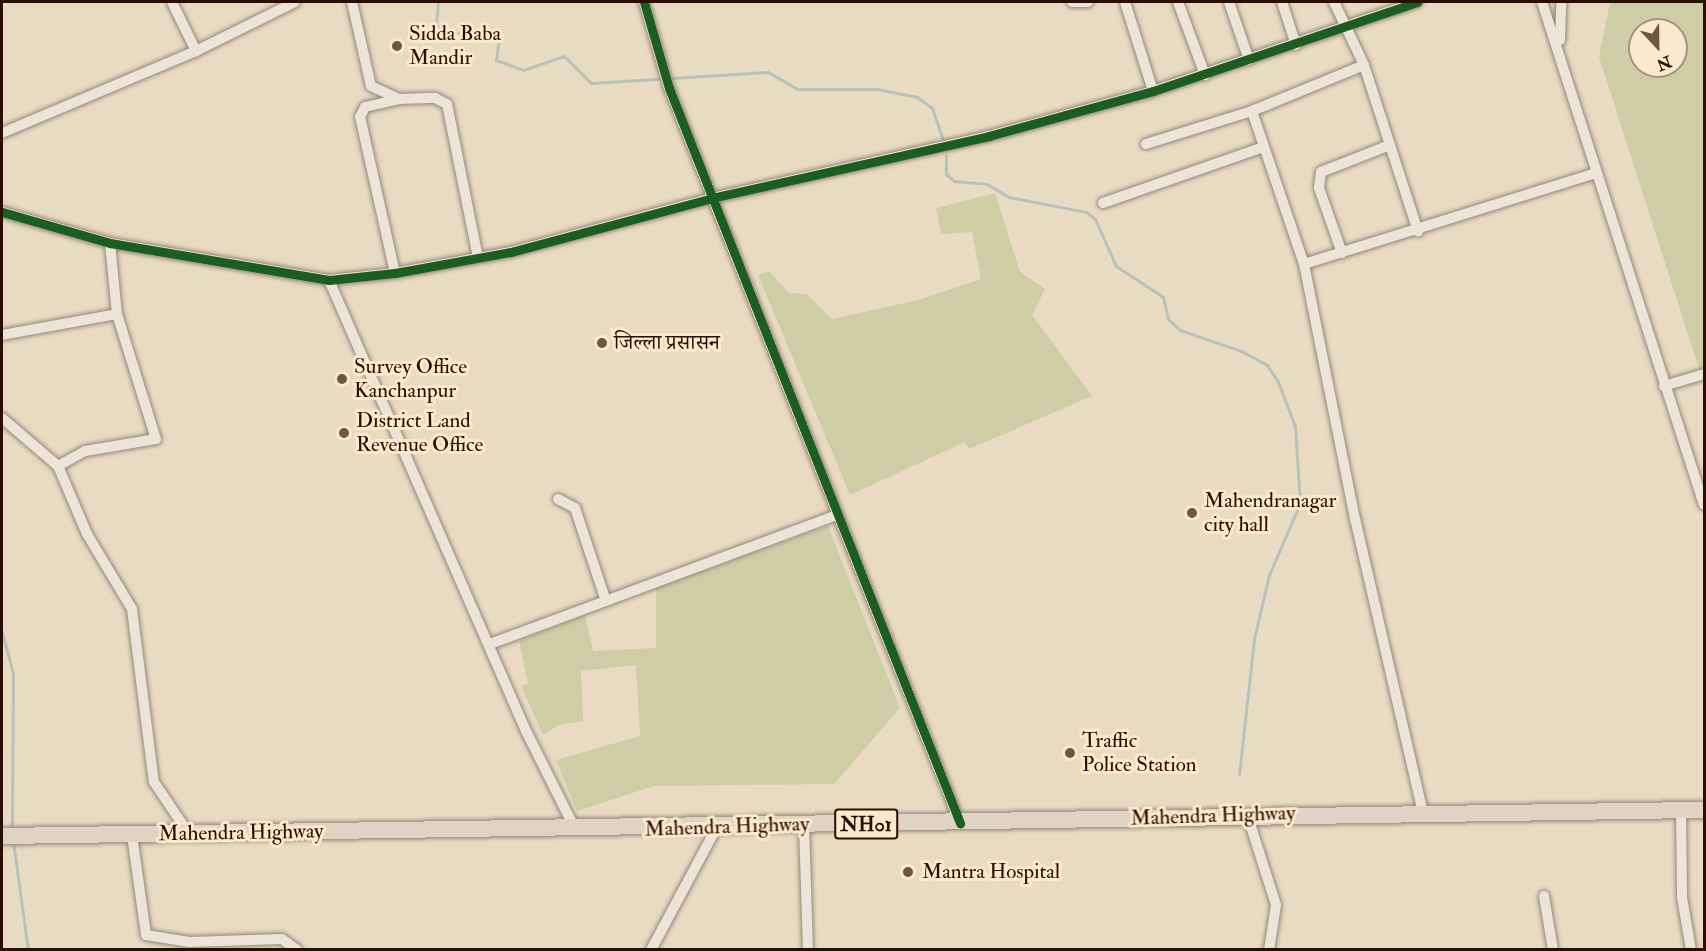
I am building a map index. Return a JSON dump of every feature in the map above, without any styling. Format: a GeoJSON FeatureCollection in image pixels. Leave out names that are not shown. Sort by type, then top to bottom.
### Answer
{"type":"FeatureCollection","features":[{"type":"Feature","properties":{"kind":"highway","name":"Mahendra Highway"},"geometry":{"type":"LineString","coordinates":[[2,836],[960,823],[1247,814],[1704,810]]}},
{"type":"Feature","properties":{"kind":"street"},"geometry":{"type":"LineString","coordinates":[[172,2],[196,51]]}},
{"type":"Feature","properties":{"kind":"street"},"geometry":{"type":"LineString","coordinates":[[2,133],[196,51],[295,2]]}},
{"type":"Feature","properties":{"kind":"street"},"geometry":{"type":"LineString","coordinates":[[352,2],[369,84],[399,99]]}},
{"type":"Feature","properties":{"kind":"street"},"geometry":{"type":"LineString","coordinates":[[644,2],[669,88],[960,823]]}},
{"type":"Feature","properties":{"kind":"street"},"geometry":{"type":"LineString","coordinates":[[1072,2],[1088,2]]}},
{"type":"Feature","properties":{"kind":"street"},"geometry":{"type":"LineString","coordinates":[[1125,2],[1154,91]]}},
{"type":"Feature","properties":{"kind":"street"},"geometry":{"type":"LineString","coordinates":[[1178,2],[1204,75]]}},
{"type":"Feature","properties":{"kind":"street"},"geometry":{"type":"LineString","coordinates":[[1229,2],[1249,60]]}},
{"type":"Feature","properties":{"kind":"street"},"geometry":{"type":"LineString","coordinates":[[1282,2],[1296,45]]}},
{"type":"Feature","properties":{"kind":"street"},"geometry":{"type":"LineString","coordinates":[[1334,2],[1344,29],[1364,65],[1418,231]]}},
{"type":"Feature","properties":{"kind":"street"},"geometry":{"type":"LineString","coordinates":[[2,212],[110,243],[329,280],[395,273],[478,258],[712,198],[989,136],[1154,91],[1344,29],[1417,2]]}},
{"type":"Feature","properties":{"kind":"street"},"geometry":{"type":"LineString","coordinates":[[1542,2],[1704,505]]}},
{"type":"Feature","properties":{"kind":"street"},"geometry":{"type":"LineString","coordinates":[[1561,2],[1561,61]]}},
{"type":"Feature","properties":{"kind":"street"},"geometry":{"type":"LineString","coordinates":[[1146,144],[1252,111],[1364,65]]}},
{"type":"Feature","properties":{"kind":"street"},"geometry":{"type":"LineString","coordinates":[[395,273],[360,117],[365,106],[399,99],[435,98],[447,104],[478,258]]}},
{"type":"Feature","properties":{"kind":"street"},"geometry":{"type":"LineString","coordinates":[[1252,111],[1304,264],[1355,519],[1423,813]]}},
{"type":"Feature","properties":{"kind":"street"},"geometry":{"type":"LineString","coordinates":[[1342,253],[1319,188],[1320,172],[1390,145]]}},
{"type":"Feature","properties":{"kind":"street"},"geometry":{"type":"LineString","coordinates":[[1103,203],[1264,147]]}},
{"type":"Feature","properties":{"kind":"street"},"geometry":{"type":"LineString","coordinates":[[1304,264],[1418,231],[1596,173]]}},
{"type":"Feature","properties":{"kind":"street"},"geometry":{"type":"LineString","coordinates":[[58,466],[85,451],[156,439],[117,314],[110,243]]}},
{"type":"Feature","properties":{"kind":"street"},"geometry":{"type":"LineString","coordinates":[[329,280],[490,644],[575,829]]}},
{"type":"Feature","properties":{"kind":"street"},"geometry":{"type":"LineString","coordinates":[[2,335],[117,314]]}},
{"type":"Feature","properties":{"kind":"street"},"geometry":{"type":"LineString","coordinates":[[1664,386],[1704,374]]}},
{"type":"Feature","properties":{"kind":"street"},"geometry":{"type":"LineString","coordinates":[[2,418],[58,466],[87,534],[132,609],[154,782],[189,834]]}},
{"type":"Feature","properties":{"kind":"street"},"geometry":{"type":"LineString","coordinates":[[558,499],[575,508],[606,601]]}},
{"type":"Feature","properties":{"kind":"street"},"geometry":{"type":"LineString","coordinates":[[490,644],[836,514]]}},
{"type":"Feature","properties":{"kind":"street"},"geometry":{"type":"LineString","coordinates":[[1681,810],[1682,897],[1691,950]]}},
{"type":"Feature","properties":{"kind":"street"},"geometry":{"type":"LineString","coordinates":[[1247,814],[1276,905],[1269,950]]}},
{"type":"Feature","properties":{"kind":"street"},"geometry":{"type":"LineString","coordinates":[[804,824],[808,950]]}},
{"type":"Feature","properties":{"kind":"street"},"geometry":{"type":"LineString","coordinates":[[651,950],[717,827]]}},
{"type":"Feature","properties":{"kind":"street"},"geometry":{"type":"LineString","coordinates":[[132,835],[146,935],[190,946],[282,939],[297,950]]}},
{"type":"Feature","properties":{"kind":"street"},"geometry":{"type":"LineString","coordinates":[[1544,896],[1553,950]]}},
{"type":"Feature","properties":{"kind":"shaded area"},"geometry":{"type":"Polygon","coordinates":[[[1610,2],[1704,2],[1704,371],[1700,372],[1599,57],[1610,2]]]}},
{"type":"Feature","properties":{"kind":"shaded area"},"geometry":{"type":"Polygon","coordinates":[[[995,193],[1020,272],[1045,289],[1032,315],[1092,396],[969,449],[965,442],[850,495],[758,275],[769,271],[789,293],[807,294],[832,319],[918,300],[981,279],[972,232],[941,234],[936,208],[995,193]]]}},
{"type":"Feature","properties":{"kind":"shaded area"},"geometry":{"type":"Polygon","coordinates":[[[828,526],[900,708],[834,784],[654,786],[577,811],[556,760],[640,736],[636,665],[581,671],[583,721],[559,725],[543,735],[521,686],[528,683],[519,641],[585,615],[593,651],[656,648],[656,588],[828,526]]]}},
{"type":"Feature","properties":{"kind":"waterway"},"geometry":{"type":"LineString","coordinates":[[438,2],[436,24],[451,34],[477,29],[499,37],[496,60],[523,70],[564,56],[591,83],[768,72],[797,89],[877,89],[917,97],[932,108],[943,140]]}},
{"type":"Feature","properties":{"kind":"waterway"},"geometry":{"type":"LineString","coordinates":[[946,155],[946,174],[954,181],[987,184],[1009,197],[1086,212],[1095,219],[1116,266],[1163,297],[1168,319],[1180,330],[1241,351],[1267,365],[1278,382],[1295,426],[1300,503],[1269,575],[1254,639],[1239,774]]}},
{"type":"Feature","properties":{"kind":"waterway"},"geometry":{"type":"LineString","coordinates":[[2,632],[13,674],[12,832]]}},
{"type":"Feature","properties":{"kind":"waterway"},"geometry":{"type":"LineString","coordinates":[[13,841],[28,950]]}},
{"type":"Feature","properties":{"kind":"cycle path"},"geometry":{"type":"LineString","coordinates":[[644,2],[669,88],[960,823]]}},
{"type":"Feature","properties":{"kind":"cycle path"},"geometry":{"type":"LineString","coordinates":[[2,212],[110,243],[329,280],[395,273],[511,252],[712,198],[989,136],[1153,91],[1417,2]]}},
{"type":"Feature","properties":{"kind":"place","name":"Sidda Baba Mandir"},"geometry":{"type":"Point","coordinates":[397,46]}},
{"type":"Feature","properties":{"kind":"place","name":"जिल्ला प्रसासन"},"geometry":{"type":"Point","coordinates":[602,343]}},
{"type":"Feature","properties":{"kind":"place","name":"Survey Office Kanchanpur"},"geometry":{"type":"Point","coordinates":[342,379]}},
{"type":"Feature","properties":{"kind":"place","name":"District Land Revenue Office"},"geometry":{"type":"Point","coordinates":[344,433]}},
{"type":"Feature","properties":{"kind":"place","name":"Mahendranagar city hall"},"geometry":{"type":"Point","coordinates":[1192,513]}},
{"type":"Feature","properties":{"kind":"place","name":"Traffic Police Station"},"geometry":{"type":"Point","coordinates":[1070,753]}},
{"type":"Feature","properties":{"kind":"place","name":"Mantra Hospital"},"geometry":{"type":"Point","coordinates":[908,872]}}]}
